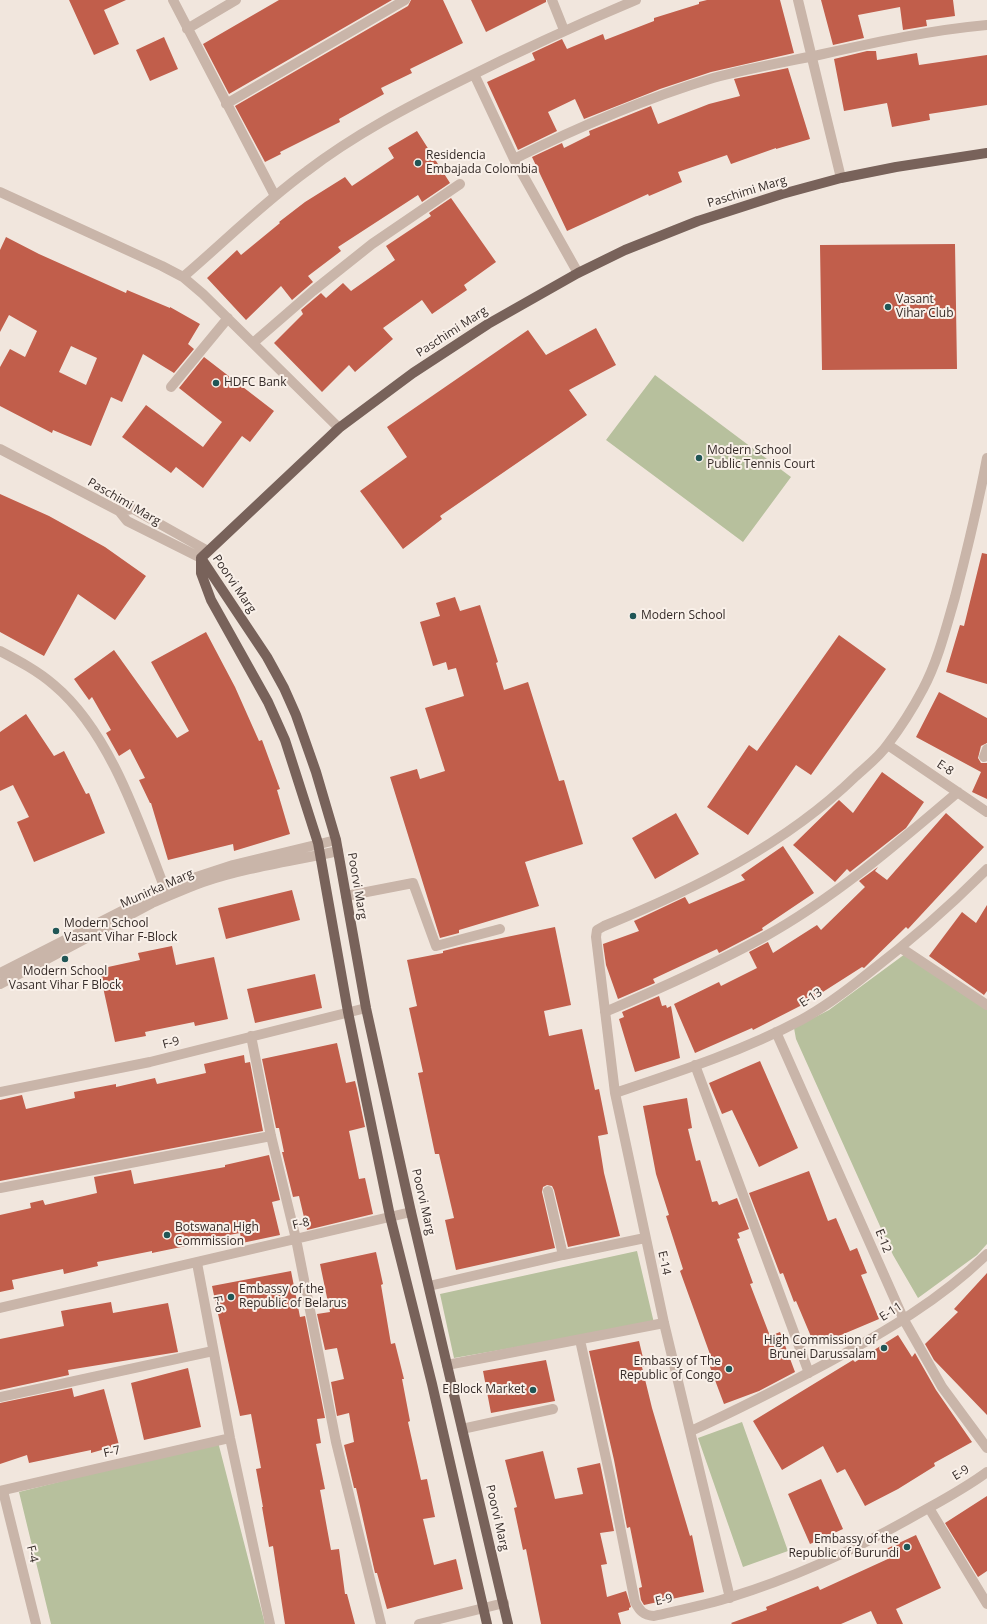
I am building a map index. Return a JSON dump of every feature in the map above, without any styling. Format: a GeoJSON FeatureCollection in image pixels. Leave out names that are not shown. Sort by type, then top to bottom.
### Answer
{"type":"FeatureCollection","features":[{"type":"Feature","properties":{"kind":"main road","name":"Paschimi Marg"},"geometry":{"type":"LineString","coordinates":[[205,554],[339,428],[413,373],[488,324],[578,273],[625,250],[698,221],[782,194],[841,178],[896,167],[987,153]]}},
{"type":"Feature","properties":{"kind":"main road","name":"Poorvi Marg"},"geometry":{"type":"LineString","coordinates":[[205,554],[284,688],[316,772],[336,840],[366,1008],[411,1212],[508,1624]]}},
{"type":"Feature","properties":{"kind":"main road","name":"Poorvi Marg"},"geometry":{"type":"LineString","coordinates":[[205,554],[201,573],[211,600],[268,702],[285,740],[318,844],[348,1012],[390,1216],[487,1624]]}},
{"type":"Feature","properties":{"kind":"street"},"geometry":{"type":"LineString","coordinates":[[173,0],[275,196]]}},
{"type":"Feature","properties":{"kind":"street"},"geometry":{"type":"LineString","coordinates":[[188,29],[236,0]]}},
{"type":"Feature","properties":{"kind":"street"},"geometry":{"type":"LineString","coordinates":[[226,104],[405,0]]}},
{"type":"Feature","properties":{"kind":"street"},"geometry":{"type":"LineString","coordinates":[[552,0],[564,30]]}},
{"type":"Feature","properties":{"kind":"street"},"geometry":{"type":"LineString","coordinates":[[183,277],[275,196],[306,171],[339,148],[408,107],[474,74],[564,30],[636,0]]}},
{"type":"Feature","properties":{"kind":"street"},"geometry":{"type":"LineString","coordinates":[[798,0],[841,178]]}},
{"type":"Feature","properties":{"kind":"street"},"geometry":{"type":"LineString","coordinates":[[514,159],[566,133],[650,99],[714,78],[888,39],[987,25]]}},
{"type":"Feature","properties":{"kind":"street"},"geometry":{"type":"LineString","coordinates":[[474,74],[514,159],[578,273]]}},
{"type":"Feature","properties":{"kind":"street"},"geometry":{"type":"LineString","coordinates":[[253,343],[313,291],[372,244],[460,184]]}},
{"type":"Feature","properties":{"kind":"street"},"geometry":{"type":"LineString","coordinates":[[0,192],[183,277],[228,318],[339,428]]}},
{"type":"Feature","properties":{"kind":"street"},"geometry":{"type":"LineString","coordinates":[[171,387],[228,318]]}},
{"type":"Feature","properties":{"kind":"street","name":"Paschimi Marg"},"geometry":{"type":"LineString","coordinates":[[0,449],[119,511],[133,510],[205,554]]}},
{"type":"Feature","properties":{"kind":"street"},"geometry":{"type":"LineString","coordinates":[[888,745],[922,690],[935,661],[968,550],[987,458]]}},
{"type":"Feature","properties":{"kind":"street"},"geometry":{"type":"LineString","coordinates":[[0,651],[22,662],[54,684],[79,710],[116,769],[137,816],[165,889]]}},
{"type":"Feature","properties":{"kind":"street","name":"E-8"},"geometry":{"type":"LineString","coordinates":[[888,745],[987,812]]}},
{"type":"Feature","properties":{"kind":"street","name":"E-14"},"geometry":{"type":"LineString","coordinates":[[730,1598],[664,1323],[615,1093],[596,937],[598,930],[654,906],[710,878],[783,835],[821,808],[888,745]]}},
{"type":"Feature","properties":{"kind":"street"},"geometry":{"type":"LineString","coordinates":[[605,1012],[727,956],[765,937],[802,914],[917,827],[958,792]]}},
{"type":"Feature","properties":{"kind":"street","name":"Munirka Marg"},"geometry":{"type":"LineString","coordinates":[[0,973],[165,889],[233,865],[336,840]]}},
{"type":"Feature","properties":{"kind":"street","name":"Munirka Marg"},"geometry":{"type":"LineString","coordinates":[[0,984],[146,907],[178,892],[205,882],[234,874],[338,851]]}},
{"type":"Feature","properties":{"kind":"street","name":"E-13"},"geometry":{"type":"LineString","coordinates":[[615,1093],[695,1065],[776,1032],[826,1005],[902,948],[987,869]]}},
{"type":"Feature","properties":{"kind":"street"},"geometry":{"type":"LineString","coordinates":[[346,896],[413,883],[436,946],[500,929]]}},
{"type":"Feature","properties":{"kind":"street"},"geometry":{"type":"LineString","coordinates":[[902,948],[987,1005]]}},
{"type":"Feature","properties":{"kind":"street","name":"F-9"},"geometry":{"type":"LineString","coordinates":[[0,1092],[150,1062],[366,1008]]}},
{"type":"Feature","properties":{"kind":"street","name":"E-12"},"geometry":{"type":"LineString","coordinates":[[776,1032],[904,1320],[942,1386],[987,1448]]}},
{"type":"Feature","properties":{"kind":"street"},"geometry":{"type":"LineString","coordinates":[[251,1036],[296,1239],[336,1442],[381,1624]]}},
{"type":"Feature","properties":{"kind":"street"},"geometry":{"type":"LineString","coordinates":[[695,1065],[809,1373]]}},
{"type":"Feature","properties":{"kind":"street"},"geometry":{"type":"LineString","coordinates":[[0,1188],[272,1136]]}},
{"type":"Feature","properties":{"kind":"street"},"geometry":{"type":"LineString","coordinates":[[548,1191],[563,1255]]}},
{"type":"Feature","properties":{"kind":"street","name":"F-8"},"geometry":{"type":"LineString","coordinates":[[0,1308],[411,1212]]}},
{"type":"Feature","properties":{"kind":"street"},"geometry":{"type":"LineString","coordinates":[[429,1286],[645,1238]]}},
{"type":"Feature","properties":{"kind":"street","name":"E-11"},"geometry":{"type":"LineString","coordinates":[[691,1431],[756,1401],[904,1320],[947,1290],[987,1254]]}},
{"type":"Feature","properties":{"kind":"street","name":"F-6"},"geometry":{"type":"LineString","coordinates":[[197,1263],[230,1438],[270,1624]]}},
{"type":"Feature","properties":{"kind":"street"},"geometry":{"type":"LineString","coordinates":[[447,1365],[664,1323]]}},
{"type":"Feature","properties":{"kind":"street","name":"E-9"},"geometry":{"type":"LineString","coordinates":[[580,1340],[612,1481],[635,1602],[639,1610],[644,1614],[654,1616],[730,1598],[779,1581],[830,1560],[928,1508],[987,1472]]}},
{"type":"Feature","properties":{"kind":"street"},"geometry":{"type":"LineString","coordinates":[[0,1397],[213,1351]]}},
{"type":"Feature","properties":{"kind":"street"},"geometry":{"type":"LineString","coordinates":[[462,1429],[553,1409]]}},
{"type":"Feature","properties":{"kind":"street","name":"F-7"},"geometry":{"type":"LineString","coordinates":[[2,1491],[230,1438]]}},
{"type":"Feature","properties":{"kind":"street","name":"F-4"},"geometry":{"type":"LineString","coordinates":[[2,1491],[36,1624]]}},
{"type":"Feature","properties":{"kind":"street"},"geometry":{"type":"LineString","coordinates":[[928,1508],[987,1604]]}},
{"type":"Feature","properties":{"kind":"street"},"geometry":{"type":"LineString","coordinates":[[419,1624],[504,1603]]}},
{"type":"Feature","properties":{"kind":"green space","name":"Modern School Public Tennis Court"},"geometry":{"type":"Polygon","coordinates":[[[655,375],[791,477],[743,542],[606,440],[655,375]]]}},
{"type":"Feature","properties":{"kind":"green space"},"geometry":{"type":"Polygon","coordinates":[[[905,954],[987,1009],[987,1244],[977,1255],[918,1298],[893,1255],[796,1039],[794,1028],[829,1010],[905,954]]]}},
{"type":"Feature","properties":{"kind":"green space"},"geometry":{"type":"Polygon","coordinates":[[[637,1251],[654,1323],[454,1358],[440,1294],[637,1251]]]}},
{"type":"Feature","properties":{"kind":"green space"},"geometry":{"type":"Polygon","coordinates":[[[742,1422],[788,1551],[743,1567],[698,1438],[742,1422]]]}},
{"type":"Feature","properties":{"kind":"green space"},"geometry":{"type":"Polygon","coordinates":[[[218,1442],[265,1624],[51,1624],[19,1492],[218,1442]]]}},
{"type":"Feature","properties":{"kind":"building"},"geometry":{"type":"Polygon","coordinates":[[[69,0],[126,0],[104,10],[119,44],[94,55],[69,0]]]}},
{"type":"Feature","properties":{"kind":"building"},"geometry":{"type":"Polygon","coordinates":[[[279,0],[392,0],[229,94],[203,44],[279,0]]]}},
{"type":"Feature","properties":{"kind":"building"},"geometry":{"type":"Polygon","coordinates":[[[411,0],[443,0],[463,43],[410,69],[412,73],[381,88],[384,94],[339,119],[340,122],[280,152],[281,154],[265,162],[235,106],[408,6],[411,0]]]}},
{"type":"Feature","properties":{"kind":"building"},"geometry":{"type":"Polygon","coordinates":[[[471,0],[546,0],[546,2],[486,32],[471,0]]]}},
{"type":"Feature","properties":{"kind":"building"},"geometry":{"type":"Polygon","coordinates":[[[707,0],[780,0],[794,53],[711,72],[660,89],[584,119],[575,99],[548,112],[557,131],[518,150],[487,82],[535,60],[532,53],[562,39],[567,49],[603,34],[605,40],[654,21],[654,18],[699,4],[699,2],[707,0]]]}},
{"type":"Feature","properties":{"kind":"building"},"geometry":{"type":"Polygon","coordinates":[[[821,0],[953,0],[955,16],[926,20],[927,26],[903,30],[900,7],[858,15],[864,38],[833,45],[821,0]]]}},
{"type":"Feature","properties":{"kind":"building"},"geometry":{"type":"Polygon","coordinates":[[[164,37],[178,69],[150,81],[136,50],[164,37]]]}},
{"type":"Feature","properties":{"kind":"building"},"geometry":{"type":"Polygon","coordinates":[[[867,51],[876,51],[877,60],[917,53],[919,65],[987,55],[987,105],[929,114],[930,120],[892,127],[887,103],[844,111],[834,59],[867,51]]]}},
{"type":"Feature","properties":{"kind":"building"},"geometry":{"type":"Polygon","coordinates":[[[788,68],[810,139],[776,148],[731,164],[727,155],[678,172],[682,182],[649,196],[648,194],[567,231],[532,157],[562,143],[564,148],[590,135],[589,131],[651,106],[658,124],[709,104],[740,96],[734,79],[788,68]]]}},
{"type":"Feature","properties":{"kind":"building"},"geometry":{"type":"Polygon","coordinates":[[[417,131],[450,183],[422,202],[418,195],[338,247],[341,251],[308,276],[313,282],[292,300],[281,286],[246,320],[207,278],[237,250],[241,255],[305,202],[345,177],[352,186],[394,158],[388,148],[417,131]]]}},
{"type":"Feature","properties":{"kind":"building"},"geometry":{"type":"Polygon","coordinates":[[[451,198],[496,262],[464,285],[467,290],[432,314],[422,300],[383,328],[393,339],[355,372],[349,365],[322,392],[274,343],[303,314],[301,310],[321,293],[326,298],[343,283],[351,291],[395,260],[386,246],[431,216],[429,213],[451,198]]]}},
{"type":"Feature","properties":{"kind":"building"},"geometry":{"type":"Polygon","coordinates":[[[6,237],[39,254],[126,293],[127,290],[170,307],[200,324],[188,344],[194,349],[174,373],[143,354],[122,402],[111,397],[91,446],[53,430],[52,433],[0,406],[0,367],[10,349],[25,357],[37,331],[9,315],[0,332],[0,250],[6,237]],[[71,346],[59,372],[86,385],[97,358],[71,346]]]}},
{"type":"Feature","properties":{"kind":"building","name":"Vasant Vihar Club"},"geometry":{"type":"Polygon","coordinates":[[[955,244],[957,369],[822,370],[820,245],[955,244]]]}},
{"type":"Feature","properties":{"kind":"building"},"geometry":{"type":"Polygon","coordinates":[[[596,328],[616,365],[569,390],[587,415],[440,516],[442,519],[403,549],[360,491],[407,457],[387,427],[528,330],[546,355],[596,328]]]}},
{"type":"Feature","properties":{"kind":"building"},"geometry":{"type":"Polygon","coordinates":[[[204,357],[274,411],[250,442],[242,436],[203,488],[176,467],[171,473],[122,437],[146,405],[203,447],[222,422],[179,388],[204,357]]]}},
{"type":"Feature","properties":{"kind":"building"},"geometry":{"type":"Polygon","coordinates":[[[0,494],[49,516],[105,547],[146,576],[115,620],[78,594],[44,656],[0,632],[0,494]]]}},
{"type":"Feature","properties":{"kind":"building"},"geometry":{"type":"Polygon","coordinates":[[[982,553],[987,554],[987,684],[946,672],[960,625],[964,626],[982,553]]]}},
{"type":"Feature","properties":{"kind":"building"},"geometry":{"type":"Polygon","coordinates":[[[455,597],[460,611],[480,605],[498,662],[496,663],[504,690],[528,682],[559,781],[564,780],[583,844],[525,862],[539,906],[459,930],[459,933],[440,938],[390,777],[417,769],[420,779],[445,771],[425,708],[464,696],[456,668],[448,670],[446,662],[433,666],[420,622],[440,616],[436,603],[455,597]]]}},
{"type":"Feature","properties":{"kind":"building"},"geometry":{"type":"Polygon","coordinates":[[[206,632],[235,687],[259,741],[262,740],[280,789],[277,790],[290,834],[234,851],[233,844],[168,860],[151,803],[139,780],[145,778],[130,749],[119,756],[106,733],[111,730],[92,697],[89,700],[74,679],[114,650],[177,738],[189,731],[151,662],[206,632]]]}},
{"type":"Feature","properties":{"kind":"building"},"geometry":{"type":"Polygon","coordinates":[[[839,635],[886,669],[811,775],[796,765],[748,835],[707,807],[749,745],[757,751],[839,635]]]}},
{"type":"Feature","properties":{"kind":"building"},"geometry":{"type":"Polygon","coordinates":[[[939,692],[987,718],[987,743],[981,746],[978,758],[981,763],[987,763],[987,799],[972,792],[981,772],[916,737],[939,692]]]}},
{"type":"Feature","properties":{"kind":"building"},"geometry":{"type":"Polygon","coordinates":[[[26,714],[54,756],[64,751],[86,794],[89,793],[105,833],[34,862],[17,822],[29,817],[13,785],[0,791],[0,732],[26,714]]]}},
{"type":"Feature","properties":{"kind":"building"},"geometry":{"type":"Polygon","coordinates":[[[882,772],[924,802],[906,828],[850,872],[847,869],[835,882],[793,845],[839,800],[853,813],[882,772]]]}},
{"type":"Feature","properties":{"kind":"building"},"geometry":{"type":"Polygon","coordinates":[[[676,813],[699,854],[655,879],[632,838],[676,813]]]}},
{"type":"Feature","properties":{"kind":"building"},"geometry":{"type":"Polygon","coordinates":[[[946,813],[984,847],[908,929],[906,927],[864,968],[862,967],[804,1004],[753,1030],[752,1028],[695,1053],[674,1004],[719,982],[721,986],[757,968],[749,952],[768,942],[773,953],[817,925],[821,930],[865,887],[859,881],[878,867],[875,871],[887,880],[946,813]]]}},
{"type":"Feature","properties":{"kind":"building"},"geometry":{"type":"Polygon","coordinates":[[[783,846],[814,893],[762,928],[763,930],[719,953],[717,949],[653,979],[655,983],[618,999],[606,965],[603,944],[639,931],[634,921],[685,897],[689,904],[745,880],[741,875],[783,846]]]}},
{"type":"Feature","properties":{"kind":"building"},"geometry":{"type":"Polygon","coordinates":[[[292,890],[300,920],[226,939],[218,908],[292,890]]]}},
{"type":"Feature","properties":{"kind":"building"},"geometry":{"type":"Polygon","coordinates":[[[987,905],[987,991],[984,995],[929,956],[962,912],[976,923],[987,905]]]}},
{"type":"Feature","properties":{"kind":"building"},"geometry":{"type":"Polygon","coordinates":[[[555,927],[571,1005],[544,1011],[549,1036],[582,1029],[595,1090],[599,1089],[608,1134],[598,1136],[604,1173],[620,1236],[568,1247],[554,1190],[552,1186],[547,1185],[543,1187],[542,1192],[555,1248],[456,1270],[445,1220],[454,1218],[439,1154],[435,1154],[418,1073],[423,1072],[409,1008],[417,1006],[407,960],[443,953],[443,951],[463,946],[555,927]]]}},
{"type":"Feature","properties":{"kind":"building"},"geometry":{"type":"Polygon","coordinates":[[[172,946],[176,965],[214,957],[228,1019],[195,1026],[194,1022],[145,1032],[146,1036],[115,1042],[99,969],[140,960],[138,953],[172,946]]]}},
{"type":"Feature","properties":{"kind":"building"},"geometry":{"type":"Polygon","coordinates":[[[315,974],[322,1008],[255,1023],[247,989],[315,974]]]}},
{"type":"Feature","properties":{"kind":"building"},"geometry":{"type":"Polygon","coordinates":[[[659,996],[662,1006],[666,1005],[667,1008],[671,1006],[680,1058],[635,1072],[619,1019],[624,1017],[622,1012],[659,996]]]}},
{"type":"Feature","properties":{"kind":"building"},"geometry":{"type":"Polygon","coordinates":[[[337,1043],[346,1083],[355,1081],[365,1127],[349,1131],[359,1179],[365,1178],[373,1214],[307,1230],[299,1196],[293,1197],[282,1152],[284,1152],[279,1128],[276,1128],[262,1059],[337,1043]]]}},
{"type":"Feature","properties":{"kind":"building"},"geometry":{"type":"Polygon","coordinates":[[[244,1055],[245,1063],[250,1062],[263,1131],[0,1181],[0,1100],[22,1095],[26,1109],[75,1098],[74,1092],[116,1084],[116,1087],[155,1078],[157,1084],[206,1073],[204,1064],[244,1055]]]}},
{"type":"Feature","properties":{"kind":"building"},"geometry":{"type":"Polygon","coordinates":[[[760,1061],[798,1148],[759,1167],[732,1110],[722,1114],[709,1083],[760,1061]]]}},
{"type":"Feature","properties":{"kind":"building"},"geometry":{"type":"Polygon","coordinates":[[[687,1098],[692,1128],[688,1129],[696,1161],[700,1160],[712,1202],[717,1201],[719,1205],[737,1198],[749,1229],[738,1233],[740,1238],[737,1239],[753,1283],[750,1284],[770,1336],[780,1332],[795,1372],[759,1391],[724,1404],[707,1359],[711,1357],[680,1271],[683,1269],[666,1216],[669,1215],[656,1174],[643,1106],[687,1098]]]}},
{"type":"Feature","properties":{"kind":"building"},"geometry":{"type":"Polygon","coordinates":[[[269,1155],[280,1200],[272,1202],[280,1235],[242,1243],[240,1233],[185,1243],[186,1246],[97,1262],[98,1266],[64,1274],[63,1269],[12,1280],[14,1289],[0,1292],[0,1215],[31,1208],[30,1203],[43,1200],[45,1205],[97,1193],[94,1177],[131,1170],[134,1184],[225,1167],[225,1165],[269,1155]]]}},
{"type":"Feature","properties":{"kind":"building"},"geometry":{"type":"Polygon","coordinates":[[[809,1171],[828,1221],[836,1218],[850,1251],[857,1248],[867,1273],[861,1275],[879,1319],[815,1346],[796,1301],[794,1302],[783,1273],[780,1274],[749,1193],[809,1171]]]}},
{"type":"Feature","properties":{"kind":"building"},"geometry":{"type":"Polygon","coordinates":[[[376,1252],[383,1284],[381,1285],[391,1344],[395,1343],[404,1379],[402,1379],[410,1421],[408,1422],[421,1480],[427,1479],[435,1517],[423,1519],[434,1565],[456,1559],[463,1589],[387,1609],[377,1573],[375,1573],[356,1488],[354,1488],[344,1445],[354,1442],[349,1413],[337,1416],[331,1382],[344,1379],[337,1348],[325,1350],[317,1314],[330,1312],[320,1264],[376,1252]]]}},
{"type":"Feature","properties":{"kind":"building"},"geometry":{"type":"Polygon","coordinates":[[[291,1271],[300,1317],[305,1316],[325,1418],[317,1419],[321,1443],[316,1444],[325,1489],[320,1490],[331,1550],[339,1549],[345,1594],[347,1594],[355,1624],[285,1624],[273,1546],[269,1547],[262,1507],[256,1469],[261,1468],[251,1414],[240,1416],[212,1286],[291,1271]]]}},
{"type":"Feature","properties":{"kind":"building"},"geometry":{"type":"Polygon","coordinates":[[[987,1273],[987,1415],[934,1360],[925,1344],[958,1312],[954,1309],[987,1273]]]}},
{"type":"Feature","properties":{"kind":"building"},"geometry":{"type":"Polygon","coordinates":[[[111,1302],[113,1313],[168,1303],[178,1352],[68,1370],[69,1375],[0,1390],[0,1339],[64,1326],[61,1311],[111,1302]]]}},
{"type":"Feature","properties":{"kind":"building"},"geometry":{"type":"Polygon","coordinates":[[[898,1335],[912,1357],[915,1353],[936,1390],[972,1442],[934,1463],[935,1466],[898,1489],[865,1506],[845,1469],[837,1473],[823,1446],[782,1470],[753,1421],[853,1360],[855,1362],[898,1335]]]}},
{"type":"Feature","properties":{"kind":"building"},"geometry":{"type":"Polygon","coordinates":[[[639,1341],[645,1366],[642,1367],[652,1408],[690,1536],[692,1535],[704,1592],[644,1605],[641,1600],[639,1588],[642,1587],[630,1527],[627,1528],[614,1460],[589,1351],[639,1341]]]}},
{"type":"Feature","properties":{"kind":"building"},"geometry":{"type":"Polygon","coordinates":[[[546,1360],[555,1401],[491,1413],[483,1371],[546,1360]]]}},
{"type":"Feature","properties":{"kind":"building"},"geometry":{"type":"Polygon","coordinates":[[[188,1368],[201,1427],[144,1440],[131,1383],[188,1368]]]}},
{"type":"Feature","properties":{"kind":"building"},"geometry":{"type":"Polygon","coordinates":[[[72,1388],[74,1397],[104,1389],[119,1445],[91,1453],[91,1450],[29,1463],[27,1455],[0,1464],[0,1403],[72,1388]]]}},
{"type":"Feature","properties":{"kind":"building"},"geometry":{"type":"Polygon","coordinates":[[[543,1451],[555,1499],[583,1494],[577,1468],[600,1463],[614,1531],[600,1533],[607,1564],[601,1565],[607,1597],[626,1591],[631,1607],[629,1610],[618,1613],[621,1624],[541,1624],[526,1549],[523,1550],[514,1508],[517,1507],[505,1460],[543,1451]]]}},
{"type":"Feature","properties":{"kind":"building"},"geometry":{"type":"Polygon","coordinates":[[[821,1479],[843,1529],[810,1544],[788,1494],[821,1479]]]}},
{"type":"Feature","properties":{"kind":"building"},"geometry":{"type":"Polygon","coordinates":[[[987,1496],[987,1571],[978,1577],[945,1523],[987,1496]]]}},
{"type":"Feature","properties":{"kind":"building"},"geometry":{"type":"Polygon","coordinates":[[[916,1535],[941,1588],[896,1609],[903,1624],[877,1624],[871,1611],[841,1624],[731,1623],[767,1610],[766,1607],[818,1586],[820,1590],[890,1558],[886,1549],[916,1535]]]}},
{"type":"Feature","properties":{"kind":"place","name":"Residencia Embajada Colombia"},"geometry":{"type":"Point","coordinates":[418,163]}},
{"type":"Feature","properties":{"kind":"place","name":"Vasant Vihar Club"},"geometry":{"type":"Point","coordinates":[888,307]}},
{"type":"Feature","properties":{"kind":"place","name":"HDFC Bank"},"geometry":{"type":"Point","coordinates":[216,383]}},
{"type":"Feature","properties":{"kind":"place","name":"Modern School Public Tennis Court"},"geometry":{"type":"Point","coordinates":[699,458]}},
{"type":"Feature","properties":{"kind":"place","name":"Modern School"},"geometry":{"type":"Point","coordinates":[633,616]}},
{"type":"Feature","properties":{"kind":"place","name":"Modern School Vasant Vihar F-Block"},"geometry":{"type":"Point","coordinates":[56,931]}},
{"type":"Feature","properties":{"kind":"place","name":"Modern School Vasant Vihar F Block"},"geometry":{"type":"Point","coordinates":[65,959]}},
{"type":"Feature","properties":{"kind":"place","name":"Botswana High Commission"},"geometry":{"type":"Point","coordinates":[167,1235]}},
{"type":"Feature","properties":{"kind":"place","name":"Embassy of the Republic of Belarus"},"geometry":{"type":"Point","coordinates":[231,1297]}},
{"type":"Feature","properties":{"kind":"place","name":"High Commission of Brunei Darussalam"},"geometry":{"type":"Point","coordinates":[884,1348]}},
{"type":"Feature","properties":{"kind":"place","name":"Embassy of The Republic of Congo"},"geometry":{"type":"Point","coordinates":[729,1369]}},
{"type":"Feature","properties":{"kind":"place","name":"E Block Market"},"geometry":{"type":"Point","coordinates":[533,1390]}},
{"type":"Feature","properties":{"kind":"place","name":"Embassy of the Republic of Burundi"},"geometry":{"type":"Point","coordinates":[907,1547]}}]}
